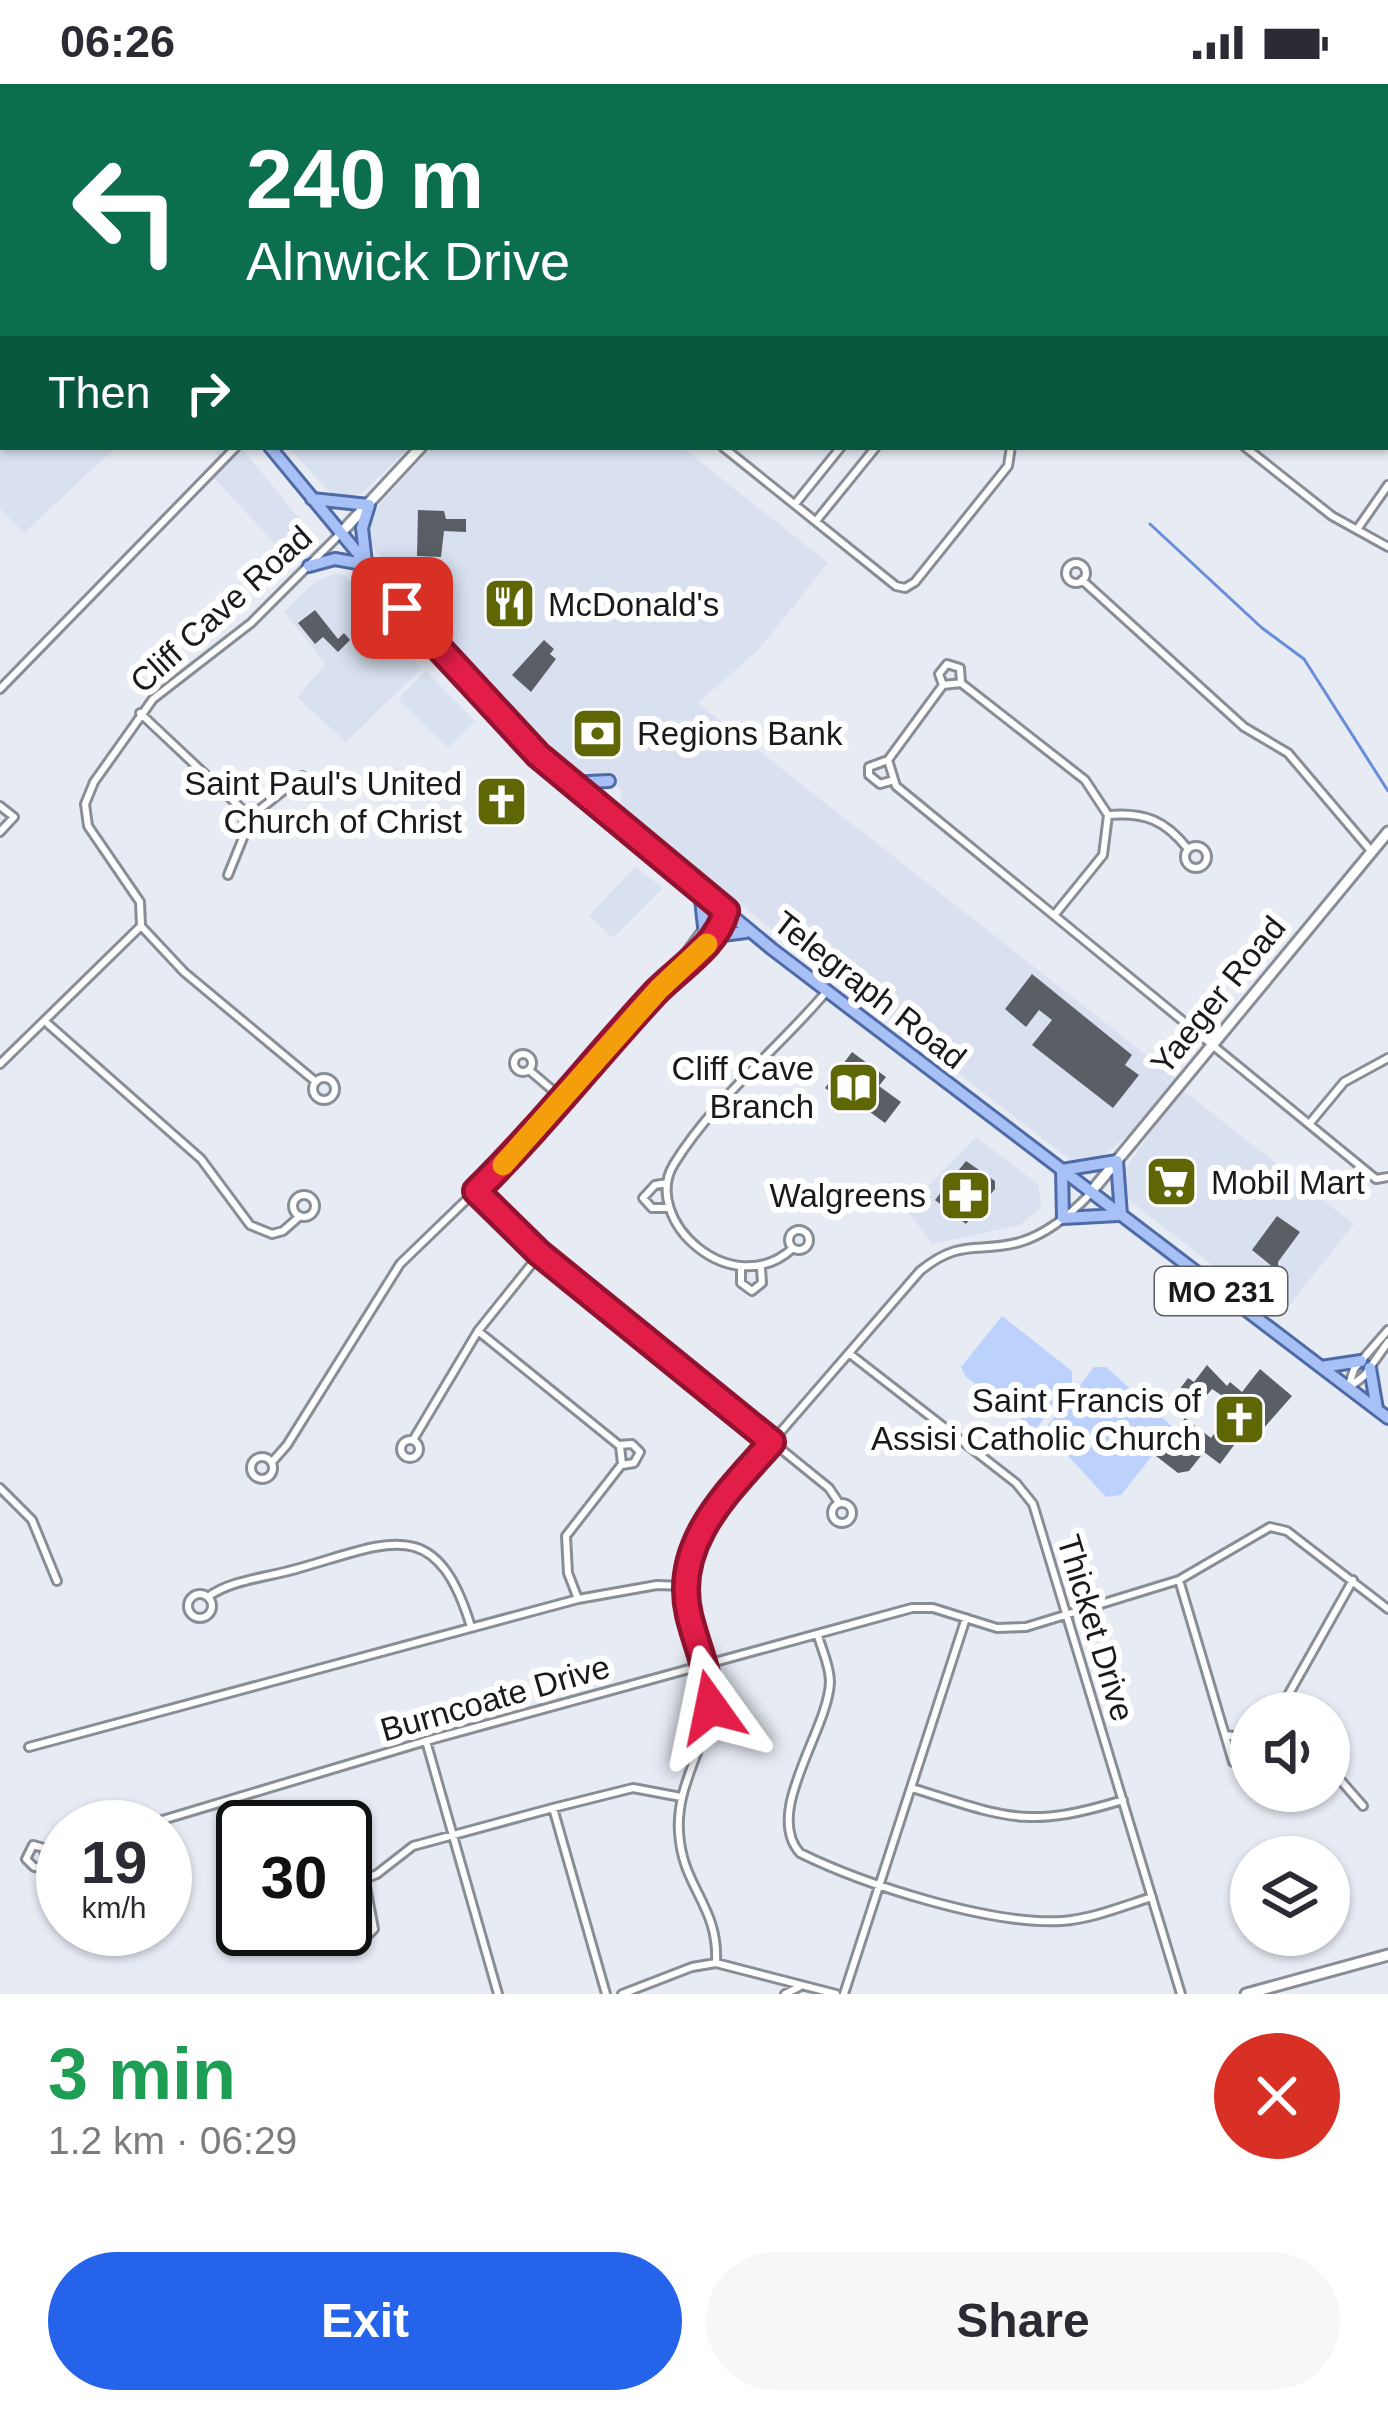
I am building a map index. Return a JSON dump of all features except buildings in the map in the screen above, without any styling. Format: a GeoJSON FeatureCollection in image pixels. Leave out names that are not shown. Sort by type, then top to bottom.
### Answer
{"type":"FeatureCollection","features":[{"type":"Feature","properties":{"kind":"main road","name":"Telegraph Road"},"geometry":{"type":"LineString","coordinates":[[272,450],[484,702],[569,782],[827,991],[1388,1418]]}},
{"type":"Feature","properties":{"kind":"main road"},"geometry":{"type":"LineString","coordinates":[[309,566],[335,559],[367,565],[362,528],[369,505],[312,499]]}},
{"type":"Feature","properties":{"kind":"main road"},"geometry":{"type":"LineString","coordinates":[[569,782],[609,781]]}},
{"type":"Feature","properties":{"kind":"main road"},"geometry":{"type":"LineString","coordinates":[[700,890],[710,931],[738,929],[754,934]]}},
{"type":"Feature","properties":{"kind":"main road"},"geometry":{"type":"LineString","coordinates":[[1117,1161],[1121,1215],[1063,1218],[1062,1170],[1117,1161]]}},
{"type":"Feature","properties":{"kind":"main road"},"geometry":{"type":"LineString","coordinates":[[1321,1367],[1365,1365],[1377,1409]]}},
{"type":"Feature","properties":{"kind":"street"},"geometry":{"type":"LineString","coordinates":[[0,689],[233,450]]}},
{"type":"Feature","properties":{"kind":"street"},"geometry":{"type":"LineString","coordinates":[[340,534],[418,450]]}},
{"type":"Feature","properties":{"kind":"street"},"geometry":{"type":"LineString","coordinates":[[727,450],[905,588],[1008,466],[1011,450]]}},
{"type":"Feature","properties":{"kind":"street"},"geometry":{"type":"LineString","coordinates":[[795,504],[839,450]]}},
{"type":"Feature","properties":{"kind":"street"},"geometry":{"type":"LineString","coordinates":[[816,521],[874,450]]}},
{"type":"Feature","properties":{"kind":"street"},"geometry":{"type":"LineString","coordinates":[[1249,450],[1332,516],[1388,547]]}},
{"type":"Feature","properties":{"kind":"street"},"geometry":{"type":"LineString","coordinates":[[1358,528],[1388,485]]}},
{"type":"Feature","properties":{"kind":"street","name":"Cliff Cave Road"},"geometry":{"type":"LineString","coordinates":[[141,926],[140,902],[88,826],[85,804],[103,767],[140,712],[169,684],[237,635],[340,534]]}},
{"type":"Feature","properties":{"kind":"street"},"geometry":{"type":"LineString","coordinates":[[1082,580],[1244,727],[1288,753],[1372,852]]}},
{"type":"Feature","properties":{"kind":"street"},"geometry":{"type":"LineString","coordinates":[[943,686],[939,674],[947,664],[960,668],[961,683]]}},
{"type":"Feature","properties":{"kind":"street"},"geometry":{"type":"LineString","coordinates":[[894,780],[880,784],[868,775],[869,767],[888,760],[943,686],[961,683],[1085,780],[1108,815],[1103,856],[1056,913]]}},
{"type":"Feature","properties":{"kind":"street"},"geometry":{"type":"LineString","coordinates":[[140,712],[243,810],[259,810],[302,776]]}},
{"type":"Feature","properties":{"kind":"street"},"geometry":{"type":"LineString","coordinates":[[888,760],[894,780],[1376,1179],[1388,1177]]}},
{"type":"Feature","properties":{"kind":"street"},"geometry":{"type":"LineString","coordinates":[[0,806],[14,817],[0,832]]}},
{"type":"Feature","properties":{"kind":"street"},"geometry":{"type":"LineString","coordinates":[[243,810],[241,823],[248,828]]}},
{"type":"Feature","properties":{"kind":"street"},"geometry":{"type":"LineString","coordinates":[[229,875],[248,828],[262,822],[259,810]]}},
{"type":"Feature","properties":{"kind":"street"},"geometry":{"type":"LineString","coordinates":[[1108,815],[1144,814],[1163,823],[1188,849]]}},
{"type":"Feature","properties":{"kind":"street","name":"Yaeger Road"},"geometry":{"type":"LineString","coordinates":[[1091,1192],[1388,832]]}},
{"type":"Feature","properties":{"kind":"street"},"geometry":{"type":"LineString","coordinates":[[272,1462],[400,1264],[563,1099],[726,911]]}},
{"type":"Feature","properties":{"kind":"street"},"geometry":{"type":"LineString","coordinates":[[659,989],[726,911]]}},
{"type":"Feature","properties":{"kind":"street"},"geometry":{"type":"LineString","coordinates":[[0,1064],[141,926],[184,972],[316,1082]]}},
{"type":"Feature","properties":{"kind":"street"},"geometry":{"type":"LineString","coordinates":[[793,1248],[761,1268],[740,1270],[722,1263],[680,1230],[669,1208],[667,1183],[674,1164],[725,1100],[827,991]]}},
{"type":"Feature","properties":{"kind":"street"},"geometry":{"type":"LineString","coordinates":[[47,1023],[201,1159],[250,1225],[272,1234],[300,1216]]}},
{"type":"Feature","properties":{"kind":"street"},"geometry":{"type":"LineString","coordinates":[[1310,1123],[1344,1082],[1388,1058]]}},
{"type":"Feature","properties":{"kind":"street"},"geometry":{"type":"LineString","coordinates":[[529,1070],[563,1099]]}},
{"type":"Feature","properties":{"kind":"street"},"geometry":{"type":"LineString","coordinates":[[667,1183],[655,1184],[644,1198],[652,1208],[669,1208]]}},
{"type":"Feature","properties":{"kind":"street"},"geometry":{"type":"LineString","coordinates":[[476,1191],[539,1253],[829,1488],[838,1503]]}},
{"type":"Feature","properties":{"kind":"street"},"geometry":{"type":"LineString","coordinates":[[716,1964],[715,1924],[683,1860],[681,1797],[711,1707],[685,1586],[691,1554],[712,1511],[933,1261],[972,1245],[1027,1240],[1063,1218],[1091,1192]]}},
{"type":"Feature","properties":{"kind":"street"},"geometry":{"type":"LineString","coordinates":[[413,1440],[478,1331],[539,1253]]}},
{"type":"Feature","properties":{"kind":"street"},"geometry":{"type":"LineString","coordinates":[[740,1270],[741,1283],[752,1291],[762,1283],[761,1268]]}},
{"type":"Feature","properties":{"kind":"street"},"geometry":{"type":"LineString","coordinates":[[1348,1388],[1388,1330]]}},
{"type":"Feature","properties":{"kind":"street"},"geometry":{"type":"LineString","coordinates":[[478,1331],[619,1445],[622,1465]]}},
{"type":"Feature","properties":{"kind":"street"},"geometry":{"type":"LineString","coordinates":[[1365,1365],[1388,1342]]}},
{"type":"Feature","properties":{"kind":"street","name":"Thicket Drive"},"geometry":{"type":"LineString","coordinates":[[850,1354],[1024,1494],[1039,1519],[1181,1994]]}},
{"type":"Feature","properties":{"kind":"street"},"geometry":{"type":"LineString","coordinates":[[578,1599],[568,1573],[566,1536],[622,1465],[634,1463],[640,1452],[632,1444],[619,1445]]}},
{"type":"Feature","properties":{"kind":"street"},"geometry":{"type":"LineString","coordinates":[[0,1488],[32,1520],[57,1581]]}},
{"type":"Feature","properties":{"kind":"street","name":"Burncoate Drive"},"geometry":{"type":"LineString","coordinates":[[192,1811],[426,1741],[922,1606],[1013,1629],[1067,1617],[1179,1580],[1270,1527],[1287,1531],[1388,1609]]}},
{"type":"Feature","properties":{"kind":"street"},"geometry":{"type":"LineString","coordinates":[[208,1597],[372,1548],[404,1544],[430,1553],[445,1566],[471,1627]]}},
{"type":"Feature","properties":{"kind":"street"},"geometry":{"type":"LineString","coordinates":[[1179,1580],[1230,1752]]}},
{"type":"Feature","properties":{"kind":"street"},"geometry":{"type":"LineString","coordinates":[[1290,1692],[1353,1580]]}},
{"type":"Feature","properties":{"kind":"street"},"geometry":{"type":"LineString","coordinates":[[29,1747],[578,1599],[657,1585],[685,1586]]}},
{"type":"Feature","properties":{"kind":"street"},"geometry":{"type":"LineString","coordinates":[[622,1994],[692,1967],[716,1964],[840,1994],[966,1618]]}},
{"type":"Feature","properties":{"kind":"street"},"geometry":{"type":"LineString","coordinates":[[817,1635],[830,1672],[830,1688],[786,1818],[787,1832],[800,1853],[999,1917],[1089,1916],[1152,1898]]}},
{"type":"Feature","properties":{"kind":"street"},"geometry":{"type":"LineString","coordinates":[[1225,1736],[1230,1736]]}},
{"type":"Feature","properties":{"kind":"street"},"geometry":{"type":"LineString","coordinates":[[426,1741],[498,1994]]}},
{"type":"Feature","properties":{"kind":"street"},"geometry":{"type":"LineString","coordinates":[[372,1875],[413,1846],[553,1808],[633,1788],[681,1797]]}},
{"type":"Feature","properties":{"kind":"street"},"geometry":{"type":"LineString","coordinates":[[911,1788],[1028,1820],[1071,1816],[1123,1800]]}},
{"type":"Feature","properties":{"kind":"street"},"geometry":{"type":"LineString","coordinates":[[1350,1790],[1364,1806]]}},
{"type":"Feature","properties":{"kind":"street"},"geometry":{"type":"LineString","coordinates":[[553,1808],[606,1994]]}},
{"type":"Feature","properties":{"kind":"street"},"geometry":{"type":"LineString","coordinates":[[36,1846],[27,1850],[26,1859],[36,1867]]}},
{"type":"Feature","properties":{"kind":"street"},"geometry":{"type":"LineString","coordinates":[[1246,1994],[1388,1955]]}},
{"type":"Feature","properties":{"kind":"street"},"geometry":{"type":"LineString","coordinates":[[785,1994],[802,1986]]}},
{"type":"Feature","properties":{"kind":"shaded area"},"geometry":{"type":"Polygon","coordinates":[[[0,450],[113,450],[24,533],[0,509],[0,450]]]}},
{"type":"Feature","properties":{"kind":"shaded area"},"geometry":{"type":"Polygon","coordinates":[[[214,450],[243,450],[310,532],[306,546],[291,561],[213,477],[219,456],[214,450]]]}},
{"type":"Feature","properties":{"kind":"shaded area"},"geometry":{"type":"Polygon","coordinates":[[[291,450],[407,450],[362,493],[336,499],[291,450]]]}},
{"type":"Feature","properties":{"kind":"shaded area"},"geometry":{"type":"Polygon","coordinates":[[[429,450],[686,450],[828,563],[759,649],[698,703],[1178,1080],[1127,1136],[1091,1165],[1077,1165],[756,917],[623,807],[623,791],[605,776],[569,770],[526,729],[366,539],[372,513],[429,450]]]}},
{"type":"Feature","properties":{"kind":"shaded area"},"geometry":{"type":"Polygon","coordinates":[[[345,575],[421,669],[346,742],[297,697],[326,664],[284,612],[316,581],[345,575]]]}},
{"type":"Feature","properties":{"kind":"shaded area"},"geometry":{"type":"Polygon","coordinates":[[[426,671],[475,721],[448,748],[398,699],[426,671]]]}},
{"type":"Feature","properties":{"kind":"shaded area"},"geometry":{"type":"Polygon","coordinates":[[[635,867],[663,888],[613,938],[589,916],[635,867]]]}},
{"type":"Feature","properties":{"kind":"shaded area"},"geometry":{"type":"Polygon","coordinates":[[[1181,1089],[1354,1224],[1279,1318],[1123,1195],[1120,1180],[1124,1171],[1181,1089]]]}},
{"type":"Feature","properties":{"kind":"shaded area"},"geometry":{"type":"Polygon","coordinates":[[[976,1137],[1038,1184],[1041,1207],[1020,1225],[932,1244],[906,1209],[976,1137]]]}},
{"type":"Feature","properties":{"kind":"shaded area"},"geometry":{"type":"Polygon","coordinates":[[[1002,1316],[1072,1371],[1072,1384],[1035,1430],[966,1377],[961,1367],[1002,1316]]]}},
{"type":"Feature","properties":{"kind":"shaded area"},"geometry":{"type":"Polygon","coordinates":[[[1094,1367],[1106,1367],[1174,1428],[1121,1495],[1106,1497],[1044,1430],[1094,1367]]]}},
{"type":"Feature","properties":{"kind":"waterway"},"geometry":{"type":"LineString","coordinates":[[1150,524],[1262,628],[1304,659],[1388,791]]}},
{"type":"Feature","properties":{"kind":"slow traffic"},"geometry":{"type":"LineString","coordinates":[[503,1165],[659,989],[707,944]]}},
{"type":"Feature","properties":{"kind":"place","name":"McDonald's"},"geometry":{"type":"Point","coordinates":[509,604]}},
{"type":"Feature","properties":{"kind":"place","name":"Regions Bank"},"geometry":{"type":"Point","coordinates":[598,733]}},
{"type":"Feature","properties":{"kind":"place","name":"Saint Paul's United Church of Christ"},"geometry":{"type":"Point","coordinates":[501,802]}},
{"type":"Feature","properties":{"kind":"place","name":"Cliff Cave Branch"},"geometry":{"type":"Point","coordinates":[853,1087]}},
{"type":"Feature","properties":{"kind":"place","name":"Mobil Mart"},"geometry":{"type":"Point","coordinates":[1172,1182]}},
{"type":"Feature","properties":{"kind":"place","name":"Walgreens"},"geometry":{"type":"Point","coordinates":[965,1195]}},
{"type":"Feature","properties":{"kind":"place","name":"Saint Francis of Assisi Catholic Church"},"geometry":{"type":"Point","coordinates":[1240,1419]}},
{"type":"Feature","properties":{"kind":"route"},"geometry":{"type":"LineString","coordinates":[[402,608],[484,702],[538,755],[726,911],[721,930],[659,989],[523,1145],[476,1191],[539,1253],[772,1442],[712,1511],[691,1554],[685,1586],[688,1612],[711,1707]]}}]}
